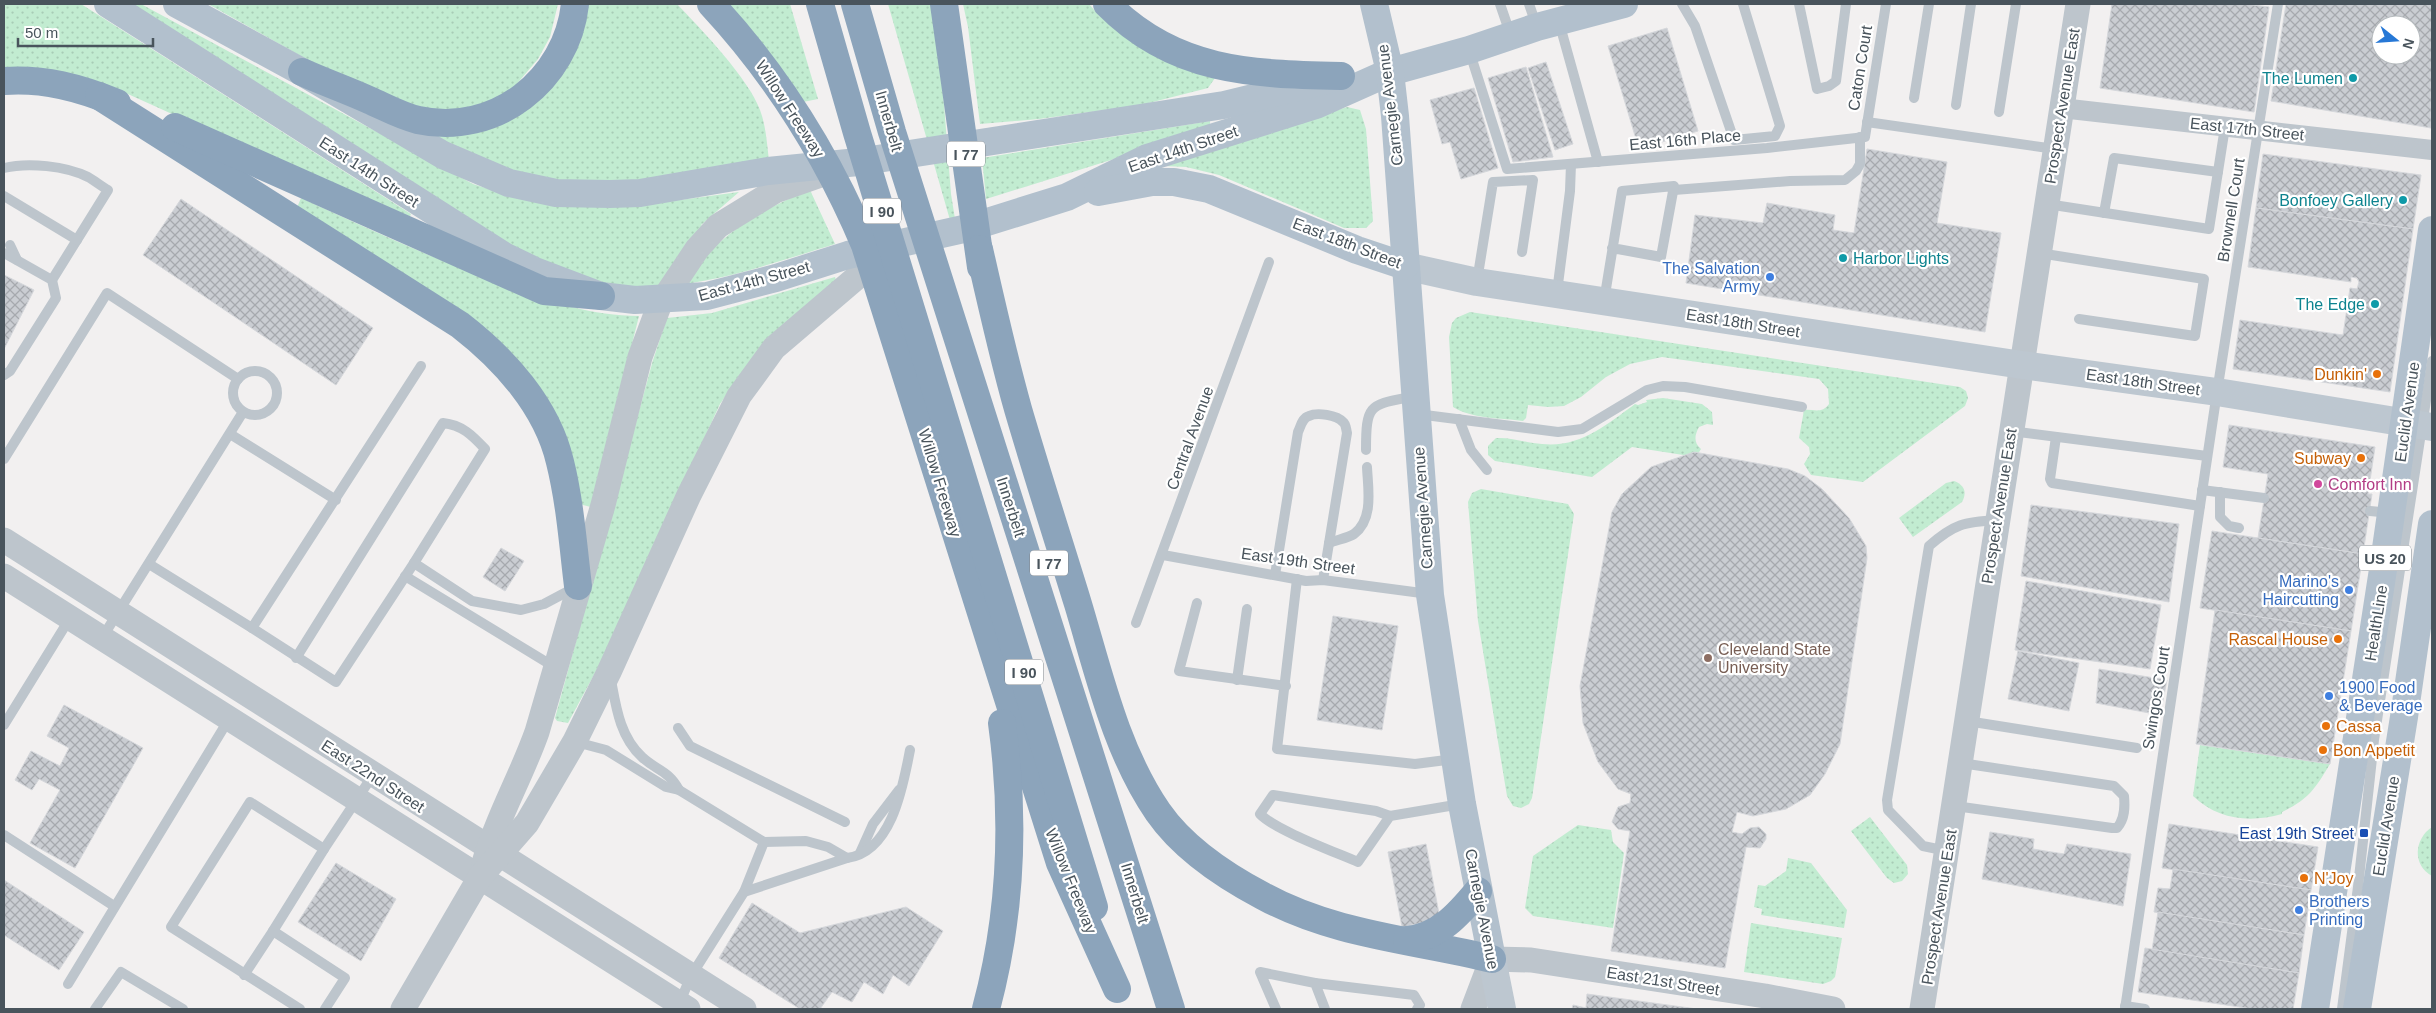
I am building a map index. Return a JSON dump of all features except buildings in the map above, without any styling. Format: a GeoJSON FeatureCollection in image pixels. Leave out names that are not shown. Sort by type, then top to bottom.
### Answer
{"type":"FeatureCollection","features":[{"type":"Feature","properties":{"kind":"highway"},"geometry":{"type":"LineString","coordinates":[[302,72],[417,120],[448,124],[481,118],[512,105],[540,83],[560,54],[568,38],[575,4]]}},
{"type":"Feature","properties":{"kind":"highway","name":"Willow Freeway"},"geometry":{"type":"LineString","coordinates":[[711,4],[739,35],[776,85],[826,163],[855,221],[878,282],[915,360],[987,635],[1060,863],[1120,999]]}},
{"type":"Feature","properties":{"kind":"highway","name":"Innerbelt"},"geometry":{"type":"LineString","coordinates":[[820,4],[915,360],[1082,860],[1120,999]]}},
{"type":"Feature","properties":{"kind":"highway","name":"Innerbelt"},"geometry":{"type":"LineString","coordinates":[[855,4],[959,346],[1103,791],[1171,1009]]}},
{"type":"Feature","properties":{"kind":"highway","name":"I 77"},"geometry":{"type":"LineString","coordinates":[[944,4],[973,238],[994,334],[1014,449],[1077,654],[1103,791]]}},
{"type":"Feature","properties":{"kind":"highway"},"geometry":{"type":"LineString","coordinates":[[1107,4],[1143,35],[1169,50],[1199,61],[1250,72],[1341,76]]}},
{"type":"Feature","properties":{"kind":"highway"},"geometry":{"type":"LineString","coordinates":[[4,81],[57,84],[99,96],[183,130],[544,292],[601,296]]}},
{"type":"Feature","properties":{"kind":"highway"},"geometry":{"type":"LineString","coordinates":[[99,96],[460,325],[496,356],[512,374],[539,412],[560,460],[578,586]]}},
{"type":"Feature","properties":{"kind":"highway"},"geometry":{"type":"LineString","coordinates":[[994,334],[1107,701],[1135,772],[1160,814],[1193,849],[1238,882],[1290,910],[1333,925],[1492,959]]}},
{"type":"Feature","properties":{"kind":"highway"},"geometry":{"type":"LineString","coordinates":[[986,1009],[1004,920],[1009,850],[1005,746],[987,635]]}},
{"type":"Feature","properties":{"kind":"highway"},"geometry":{"type":"LineString","coordinates":[[1405,941],[1429,935],[1448,924],[1478,891]]}},
{"type":"Feature","properties":{"kind":"main road","name":"East 14th Street"},"geometry":{"type":"LineString","coordinates":[[108,4],[504,256],[535,272],[601,296],[636,300],[707,296],[776,278],[848,254],[973,238],[1066,197],[1147,158],[1316,105],[1390,72],[1511,36],[1542,17],[1624,4]]}},
{"type":"Feature","properties":{"kind":"main road","name":"East 14th Street"},"geometry":{"type":"LineString","coordinates":[[177,4],[302,72],[443,155],[508,183],[548,191],[602,194],[640,193],[768,171],[858,162],[1224,105],[1341,76],[1390,72]]}},
{"type":"Feature","properties":{"kind":"main road","name":"Carnegie Avenue"},"geometry":{"type":"LineString","coordinates":[[1374,4],[1390,72],[1430,594],[1462,804],[1502,1009]]}},
{"type":"Feature","properties":{"kind":"main road","name":"East 18th Street"},"geometry":{"type":"LineString","coordinates":[[1066,197],[1152,182],[1193,185],[1229,196],[1357,250],[1405,266],[1477,282],[2022,365],[2217,392],[2420,425]]}},
{"type":"Feature","properties":{"kind":"main road","name":"Euclid Avenue"},"geometry":{"type":"LineString","coordinates":[[2315,1009],[2381,512],[2420,425],[2432,230]]}},
{"type":"Feature","properties":{"kind":"main road","name":"Euclid Avenue"},"geometry":{"type":"LineString","coordinates":[[2357,1009],[2404,717],[2432,524]]}},
{"type":"Feature","properties":{"kind":"street","name":"Prospect Avenue East"},"geometry":{"type":"LineString","coordinates":[[1922,1009],[1955,806],[2010,431],[2078,4]]}},
{"type":"Feature","properties":{"kind":"street","name":"East 17th Street"},"geometry":{"type":"LineString","coordinates":[[2061,108],[2432,150]]}},
{"type":"Feature","properties":{"kind":"street"},"geometry":{"type":"LineString","coordinates":[[403,1009],[494,852],[503,809],[526,763],[556,668],[578,586],[603,505],[640,357],[660,306],[697,248],[718,226],[775,191],[858,162]]}},
{"type":"Feature","properties":{"kind":"street"},"geometry":{"type":"LineString","coordinates":[[494,852],[527,823],[575,741],[609,672],[689,495],[735,404],[774,348],[856,278],[893,257],[973,238]]}},
{"type":"Feature","properties":{"kind":"street","name":"East 22nd Street"},"geometry":{"type":"LineString","coordinates":[[4,540],[373,776],[744,1009]]}},
{"type":"Feature","properties":{"kind":"street","name":"East 22nd Street"},"geometry":{"type":"LineString","coordinates":[[4,576],[480,877],[681,1007]]}},
{"type":"Feature","properties":{"kind":"street"},"geometry":{"type":"LineString","coordinates":[[1473,1009],[1492,959]]}},
{"type":"Feature","properties":{"kind":"street","name":"East 21st Street"},"geometry":{"type":"LineString","coordinates":[[1492,959],[1531,960],[1822,1008]]}},
{"type":"Feature","properties":{"kind":"lane"},"geometry":{"type":"LineString","coordinates":[[1500,4],[1511,36]]}},
{"type":"Feature","properties":{"kind":"lane"},"geometry":{"type":"LineString","coordinates":[[1682,4],[1695,26],[1734,140],[1775,136],[1780,126],[1743,4]]}},
{"type":"Feature","properties":{"kind":"lane"},"geometry":{"type":"LineString","coordinates":[[1799,4],[1817,89],[1829,86],[1836,81],[1846,4]]}},
{"type":"Feature","properties":{"kind":"lane","name":"Caton Court"},"geometry":{"type":"LineString","coordinates":[[1612,248],[1622,191],[1674,186],[1674,190],[1790,181],[1844,180],[1856,171],[1860,164],[1862,137],[1867,122],[1886,4]]}},
{"type":"Feature","properties":{"kind":"lane"},"geometry":{"type":"LineString","coordinates":[[1914,98],[1929,4]]}},
{"type":"Feature","properties":{"kind":"lane"},"geometry":{"type":"LineString","coordinates":[[1956,106],[1970,4]]}},
{"type":"Feature","properties":{"kind":"lane"},"geometry":{"type":"LineString","coordinates":[[1999,112],[2016,4]]}},
{"type":"Feature","properties":{"kind":"lane","name":"Brownell Court"},"geometry":{"type":"LineString","coordinates":[[2217,392],[2278,4]]}},
{"type":"Feature","properties":{"kind":"lane"},"geometry":{"type":"LineString","coordinates":[[1542,17],[1598,162]]}},
{"type":"Feature","properties":{"kind":"lane","name":"East 16th Place"},"geometry":{"type":"LineString","coordinates":[[1469,50],[1507,169],[1767,148],[1862,137]]}},
{"type":"Feature","properties":{"kind":"lane"},"geometry":{"type":"LineString","coordinates":[[1867,122],[2055,149]]}},
{"type":"Feature","properties":{"kind":"lane"},"geometry":{"type":"LineString","coordinates":[[2047,204],[2209,229],[2225,127]]}},
{"type":"Feature","properties":{"kind":"lane"},"geometry":{"type":"LineString","coordinates":[[2104,213],[2114,158],[2218,172]]}},
{"type":"Feature","properties":{"kind":"lane"},"geometry":{"type":"LineString","coordinates":[[1557,294],[1570,191],[1571,164]]}},
{"type":"Feature","properties":{"kind":"lane"},"geometry":{"type":"LineString","coordinates":[[4,168],[27,166],[70,172],[88,177],[108,190],[52,280],[56,298],[10,371],[4,376]]}},
{"type":"Feature","properties":{"kind":"lane"},"geometry":{"type":"LineString","coordinates":[[1522,252],[1534,167]]}},
{"type":"Feature","properties":{"kind":"lane"},"geometry":{"type":"LineString","coordinates":[[1477,282],[1493,182],[1533,180]]}},
{"type":"Feature","properties":{"kind":"lane"},"geometry":{"type":"LineString","coordinates":[[1603,302],[1612,248],[1661,257],[1674,190]]}},
{"type":"Feature","properties":{"kind":"lane"},"geometry":{"type":"LineString","coordinates":[[4,196],[77,240]]}},
{"type":"Feature","properties":{"kind":"lane"},"geometry":{"type":"LineString","coordinates":[[7,249],[17,260],[52,280]]}},
{"type":"Feature","properties":{"kind":"lane"},"geometry":{"type":"LineString","coordinates":[[2039,253],[2204,279],[2195,336],[2079,319]]}},
{"type":"Feature","properties":{"kind":"lane"},"geometry":{"type":"LineString","coordinates":[[4,260],[17,260]]}},
{"type":"Feature","properties":{"kind":"lane","name":"Central Avenue"},"geometry":{"type":"LineString","coordinates":[[1136,623],[1163,555],[1269,262]]}},
{"type":"Feature","properties":{"kind":"lane"},"geometry":{"type":"LineString","coordinates":[[4,459],[107,293],[238,379]]}},
{"type":"Feature","properties":{"kind":"lane","name":"HealthLine"},"geometry":{"type":"LineString","coordinates":[[2342,1009],[2374,740],[2420,425],[2432,361]]}},
{"type":"Feature","properties":{"kind":"lane"},"geometry":{"type":"LineString","coordinates":[[252,628],[421,366]]}},
{"type":"Feature","properties":{"kind":"lane"},"geometry":{"type":"LineString","coordinates":[[257,371],[270,377],[277,389],[275,403],[264,413],[250,415],[243,412],[238,407],[233,393],[238,379],[243,374],[257,371]]}},
{"type":"Feature","properties":{"kind":"lane"},"geometry":{"type":"LineString","coordinates":[[1366,450],[1367,418],[1370,409],[1378,404],[1415,405],[1458,419],[1558,432],[1582,429],[1634,397],[1663,386],[1685,387],[1802,408]]}},
{"type":"Feature","properties":{"kind":"lane","name":"Swingos Court"},"geometry":{"type":"LineString","coordinates":[[2125,1008],[2217,392]]}},
{"type":"Feature","properties":{"kind":"lane"},"geometry":{"type":"LineString","coordinates":[[102,638],[243,412]]}},
{"type":"Feature","properties":{"kind":"lane"},"geometry":{"type":"LineString","coordinates":[[1275,575],[1298,432],[1302,422],[1310,415],[1323,414],[1342,420],[1345,423],[1347,433],[1322,580]]}},
{"type":"Feature","properties":{"kind":"lane"},"geometry":{"type":"LineString","coordinates":[[1458,419],[1471,450],[1487,470]]}},
{"type":"Feature","properties":{"kind":"lane"},"geometry":{"type":"LineString","coordinates":[[149,564],[252,628],[296,658],[336,682],[486,449],[472,434],[456,424],[443,423],[296,658]]}},
{"type":"Feature","properties":{"kind":"lane"},"geometry":{"type":"LineString","coordinates":[[2010,431],[2207,456]]}},
{"type":"Feature","properties":{"kind":"lane"},"geometry":{"type":"LineString","coordinates":[[230,434],[336,500]]}},
{"type":"Feature","properties":{"kind":"lane"},"geometry":{"type":"LineString","coordinates":[[2056,437],[2050,479],[2052,483],[2200,506]]}},
{"type":"Feature","properties":{"kind":"lane"},"geometry":{"type":"LineString","coordinates":[[1328,543],[1354,534],[1365,524],[1369,490],[1367,467]]}},
{"type":"Feature","properties":{"kind":"lane"},"geometry":{"type":"LineString","coordinates":[[2202,490],[2264,498]]}},
{"type":"Feature","properties":{"kind":"lane"},"geometry":{"type":"LineString","coordinates":[[2220,492],[2220,517],[2229,526],[2239,528]]}},
{"type":"Feature","properties":{"kind":"lane"},"geometry":{"type":"LineString","coordinates":[[1948,851],[1923,846],[1888,810],[1887,800],[1929,546],[1947,530],[1972,522],[1997,520]]}},
{"type":"Feature","properties":{"kind":"lane","name":"East 19th Street"},"geometry":{"type":"LineString","coordinates":[[1163,555],[1297,579],[1322,580],[1430,594]]}},
{"type":"Feature","properties":{"kind":"lane"},"geometry":{"type":"LineString","coordinates":[[414,563],[472,601],[521,610],[544,604],[578,586]]}},
{"type":"Feature","properties":{"kind":"lane"},"geometry":{"type":"LineString","coordinates":[[406,576],[556,668]]}},
{"type":"Feature","properties":{"kind":"lane"},"geometry":{"type":"LineString","coordinates":[[1297,579],[1286,686],[1277,748],[1415,764],[1455,759]]}},
{"type":"Feature","properties":{"kind":"lane"},"geometry":{"type":"LineString","coordinates":[[1196,602],[1179,672],[1286,686]]}},
{"type":"Feature","properties":{"kind":"lane"},"geometry":{"type":"LineString","coordinates":[[1237,680],[1247,609]]}},
{"type":"Feature","properties":{"kind":"lane"},"geometry":{"type":"LineString","coordinates":[[4,725],[70,618]]}},
{"type":"Feature","properties":{"kind":"lane"},"geometry":{"type":"LineString","coordinates":[[609,672],[620,726],[641,757],[672,777],[679,790]]}},
{"type":"Feature","properties":{"kind":"lane"},"geometry":{"type":"LineString","coordinates":[[68,984],[230,718]]}},
{"type":"Feature","properties":{"kind":"lane"},"geometry":{"type":"LineString","coordinates":[[1966,721],[2137,748]]}},
{"type":"Feature","properties":{"kind":"lane"},"geometry":{"type":"LineString","coordinates":[[678,728],[690,746],[846,822]]}},
{"type":"Feature","properties":{"kind":"lane"},"geometry":{"type":"LineString","coordinates":[[575,741],[606,750],[666,787],[679,790],[764,842],[806,841],[828,847],[847,858]]}},
{"type":"Feature","properties":{"kind":"lane"},"geometry":{"type":"LineString","coordinates":[[744,892],[858,856],[878,840],[892,819],[904,784],[910,750]]}},
{"type":"Feature","properties":{"kind":"lane"},"geometry":{"type":"LineString","coordinates":[[1955,806],[2112,828],[2118,828],[2124,812],[2124,796],[2114,786],[1961,763]]}},
{"type":"Feature","properties":{"kind":"lane"},"geometry":{"type":"LineString","coordinates":[[244,975],[373,776]]}},
{"type":"Feature","properties":{"kind":"lane"},"geometry":{"type":"LineString","coordinates":[[1390,816],[1358,862],[1298,836],[1265,819],[1260,814],[1273,795],[1376,811],[1390,816],[1462,804]]}},
{"type":"Feature","properties":{"kind":"lane"},"geometry":{"type":"LineString","coordinates":[[300,1009],[171,927],[250,802],[324,849]]}},
{"type":"Feature","properties":{"kind":"lane"},"geometry":{"type":"LineString","coordinates":[[4,835],[114,906]]}},
{"type":"Feature","properties":{"kind":"lane"},"geometry":{"type":"LineString","coordinates":[[681,1007],[691,976],[744,892],[764,842]]}},
{"type":"Feature","properties":{"kind":"lane"},"geometry":{"type":"LineString","coordinates":[[274,931],[345,978],[325,1009]]}},
{"type":"Feature","properties":{"kind":"lane"},"geometry":{"type":"LineString","coordinates":[[95,1009],[121,972],[183,1009]]}},
{"type":"Feature","properties":{"kind":"lane"},"geometry":{"type":"LineString","coordinates":[[1276,1009],[1260,972],[1315,983],[1414,995],[1420,1005],[1417,1009]]}},
{"type":"Feature","properties":{"kind":"lane"},"geometry":{"type":"LineString","coordinates":[[1315,983],[1325,1009]]}},
{"type":"Feature","properties":{"kind":"lane"},"geometry":{"type":"LineString","coordinates":[[2125,1008],[2145,1009]]}},
{"type":"Feature","properties":{"kind":"green space"},"geometry":{"type":"Polygon","coordinates":[[[4,4],[81,4],[411,214],[408,221],[108,85],[39,69],[4,68],[4,4]]]}},
{"type":"Feature","properties":{"kind":"green space"},"geometry":{"type":"Polygon","coordinates":[[[123,4],[141,4],[473,184],[498,192],[680,200],[739,192],[701,225],[720,242],[730,233],[763,212],[810,190],[835,244],[778,262],[687,284],[657,287],[627,286],[598,282],[571,274],[526,258],[123,4]]]}},
{"type":"Feature","properties":{"kind":"green space"},"geometry":{"type":"Polygon","coordinates":[[[208,4],[558,4],[550,37],[538,59],[515,86],[504,96],[458,114],[376,98],[208,4]]]}},
{"type":"Feature","properties":{"kind":"green space"},"geometry":{"type":"Polygon","coordinates":[[[583,4],[677,4],[699,27],[746,84],[760,110],[764,122],[769,160],[617,183],[539,179],[499,169],[424,130],[491,127],[583,4]]]}},
{"type":"Feature","properties":{"kind":"green space"},"geometry":{"type":"Polygon","coordinates":[[[722,4],[790,4],[818,99],[803,102],[722,4]]]}},
{"type":"Feature","properties":{"kind":"green space"},"geometry":{"type":"Polygon","coordinates":[[[888,4],[933,4],[944,104],[951,194],[956,225],[952,227],[888,4]]]}},
{"type":"Feature","properties":{"kind":"green space"},"geometry":{"type":"Polygon","coordinates":[[[963,4],[1089,4],[1100,16],[1130,40],[1164,60],[1199,74],[1215,78],[1208,88],[1141,105],[1039,119],[980,124],[968,27],[963,4]]]}},
{"type":"Feature","properties":{"kind":"green space"},"geometry":{"type":"Polygon","coordinates":[[[1347,107],[1360,110],[1366,129],[1373,221],[1366,228],[1344,228],[1219,175],[1186,167],[1165,166],[1347,107]]]}},
{"type":"Feature","properties":{"kind":"green space"},"geometry":{"type":"Polygon","coordinates":[[[1210,121],[1210,129],[986,199],[982,158],[1210,121]]]}},
{"type":"Feature","properties":{"kind":"green space"},"geometry":{"type":"Polygon","coordinates":[[[301,198],[416,250],[523,292],[599,313],[639,316],[591,507],[579,504],[534,388],[296,210],[301,198]]]}},
{"type":"Feature","properties":{"kind":"green space"},"geometry":{"type":"Polygon","coordinates":[[[835,277],[837,283],[801,310],[759,352],[720,404],[602,660],[568,723],[557,721],[555,718],[653,360],[667,318],[712,313],[835,277]]]}},
{"type":"Feature","properties":{"kind":"green space"},"geometry":{"type":"Polygon","coordinates":[[[1470,312],[1960,387],[1966,391],[1968,398],[1965,406],[1863,482],[1811,475],[1804,464],[1810,454],[1809,447],[1799,438],[1804,410],[1821,410],[1829,404],[1828,389],[1819,379],[1662,357],[1630,364],[1606,377],[1581,397],[1564,406],[1528,405],[1526,418],[1523,421],[1478,416],[1461,411],[1453,407],[1449,337],[1452,323],[1456,318],[1470,312]]]}},
{"type":"Feature","properties":{"kind":"green space"},"geometry":{"type":"Polygon","coordinates":[[[1663,398],[1702,404],[1712,412],[1713,425],[1707,424],[1699,427],[1696,433],[1696,442],[1701,449],[1696,457],[1632,447],[1592,477],[1495,461],[1488,455],[1488,446],[1496,438],[1542,444],[1568,442],[1580,439],[1603,427],[1635,404],[1647,402],[1646,400],[1663,398]]]}},
{"type":"Feature","properties":{"kind":"green space"},"geometry":{"type":"Polygon","coordinates":[[[1954,481],[1963,487],[1964,495],[1962,502],[1913,537],[1899,518],[1946,483],[1954,481]]]}},
{"type":"Feature","properties":{"kind":"green space"},"geometry":{"type":"Polygon","coordinates":[[[1481,489],[1568,504],[1574,514],[1532,798],[1529,804],[1521,808],[1513,806],[1507,796],[1478,621],[1468,502],[1472,493],[1481,489]]]}},
{"type":"Feature","properties":{"kind":"green space"},"geometry":{"type":"Polygon","coordinates":[[[2200,745],[2330,764],[2309,794],[2282,812],[2282,814],[2246,819],[2224,815],[2203,804],[2193,796],[2200,745]]]}},
{"type":"Feature","properties":{"kind":"green space"},"geometry":{"type":"Polygon","coordinates":[[[1870,817],[1907,865],[1908,874],[1902,881],[1894,883],[1887,878],[1851,831],[1870,817]]]}},
{"type":"Feature","properties":{"kind":"green space"},"geometry":{"type":"Polygon","coordinates":[[[1578,825],[1611,830],[1613,842],[1624,853],[1613,928],[1533,916],[1525,908],[1533,856],[1578,825]]]}},
{"type":"Feature","properties":{"kind":"green space"},"geometry":{"type":"Polygon","coordinates":[[[2432,827],[2432,876],[2421,865],[2418,859],[2418,852],[2422,838],[2432,827]]]}},
{"type":"Feature","properties":{"kind":"green space"},"geometry":{"type":"Polygon","coordinates":[[[1788,858],[1811,863],[1847,910],[1844,928],[1761,915],[1762,909],[1754,907],[1758,885],[1765,886],[1786,871],[1788,858]]]}},
{"type":"Feature","properties":{"kind":"green space"},"geometry":{"type":"Polygon","coordinates":[[[1751,923],[1842,938],[1835,977],[1823,984],[1744,972],[1751,923]]]}},
{"type":"Feature","properties":{"kind":"place","name":"The Lumen"},"geometry":{"type":"Point","coordinates":[2353,78]}},
{"type":"Feature","properties":{"kind":"place","name":"Bonfoey Gallery"},"geometry":{"type":"Point","coordinates":[2403,200]}},
{"type":"Feature","properties":{"kind":"place","name":"Harbor Lights"},"geometry":{"type":"Point","coordinates":[1843,258]}},
{"type":"Feature","properties":{"kind":"place","name":"The Salvation Army"},"geometry":{"type":"Point","coordinates":[1770,277]}},
{"type":"Feature","properties":{"kind":"place","name":"The Edge"},"geometry":{"type":"Point","coordinates":[2375,304]}},
{"type":"Feature","properties":{"kind":"place","name":"Dunkin'"},"geometry":{"type":"Point","coordinates":[2377,374]}},
{"type":"Feature","properties":{"kind":"place","name":"Subway"},"geometry":{"type":"Point","coordinates":[2361,458]}},
{"type":"Feature","properties":{"kind":"place","name":"Comfort Inn"},"geometry":{"type":"Point","coordinates":[2318,484]}},
{"type":"Feature","properties":{"kind":"place","name":"Marino's Haircutting"},"geometry":{"type":"Point","coordinates":[2349,590]}},
{"type":"Feature","properties":{"kind":"place","name":"Rascal House"},"geometry":{"type":"Point","coordinates":[2338,639]}},
{"type":"Feature","properties":{"kind":"place","name":"Cleveland State University"},"geometry":{"type":"Point","coordinates":[1708,658]}},
{"type":"Feature","properties":{"kind":"place","name":"1900 Food & Beverage"},"geometry":{"type":"Point","coordinates":[2329,696]}},
{"type":"Feature","properties":{"kind":"place","name":"Cassa"},"geometry":{"type":"Point","coordinates":[2326,726]}},
{"type":"Feature","properties":{"kind":"place","name":"Bon Appetit"},"geometry":{"type":"Point","coordinates":[2323,750]}},
{"type":"Feature","properties":{"kind":"place","name":"East 19th Street"},"geometry":{"type":"Point","coordinates":[2364,833]}},
{"type":"Feature","properties":{"kind":"place","name":"N'Joy"},"geometry":{"type":"Point","coordinates":[2304,878]}},
{"type":"Feature","properties":{"kind":"place","name":"Brothers Printing"},"geometry":{"type":"Point","coordinates":[2299,910]}}]}
